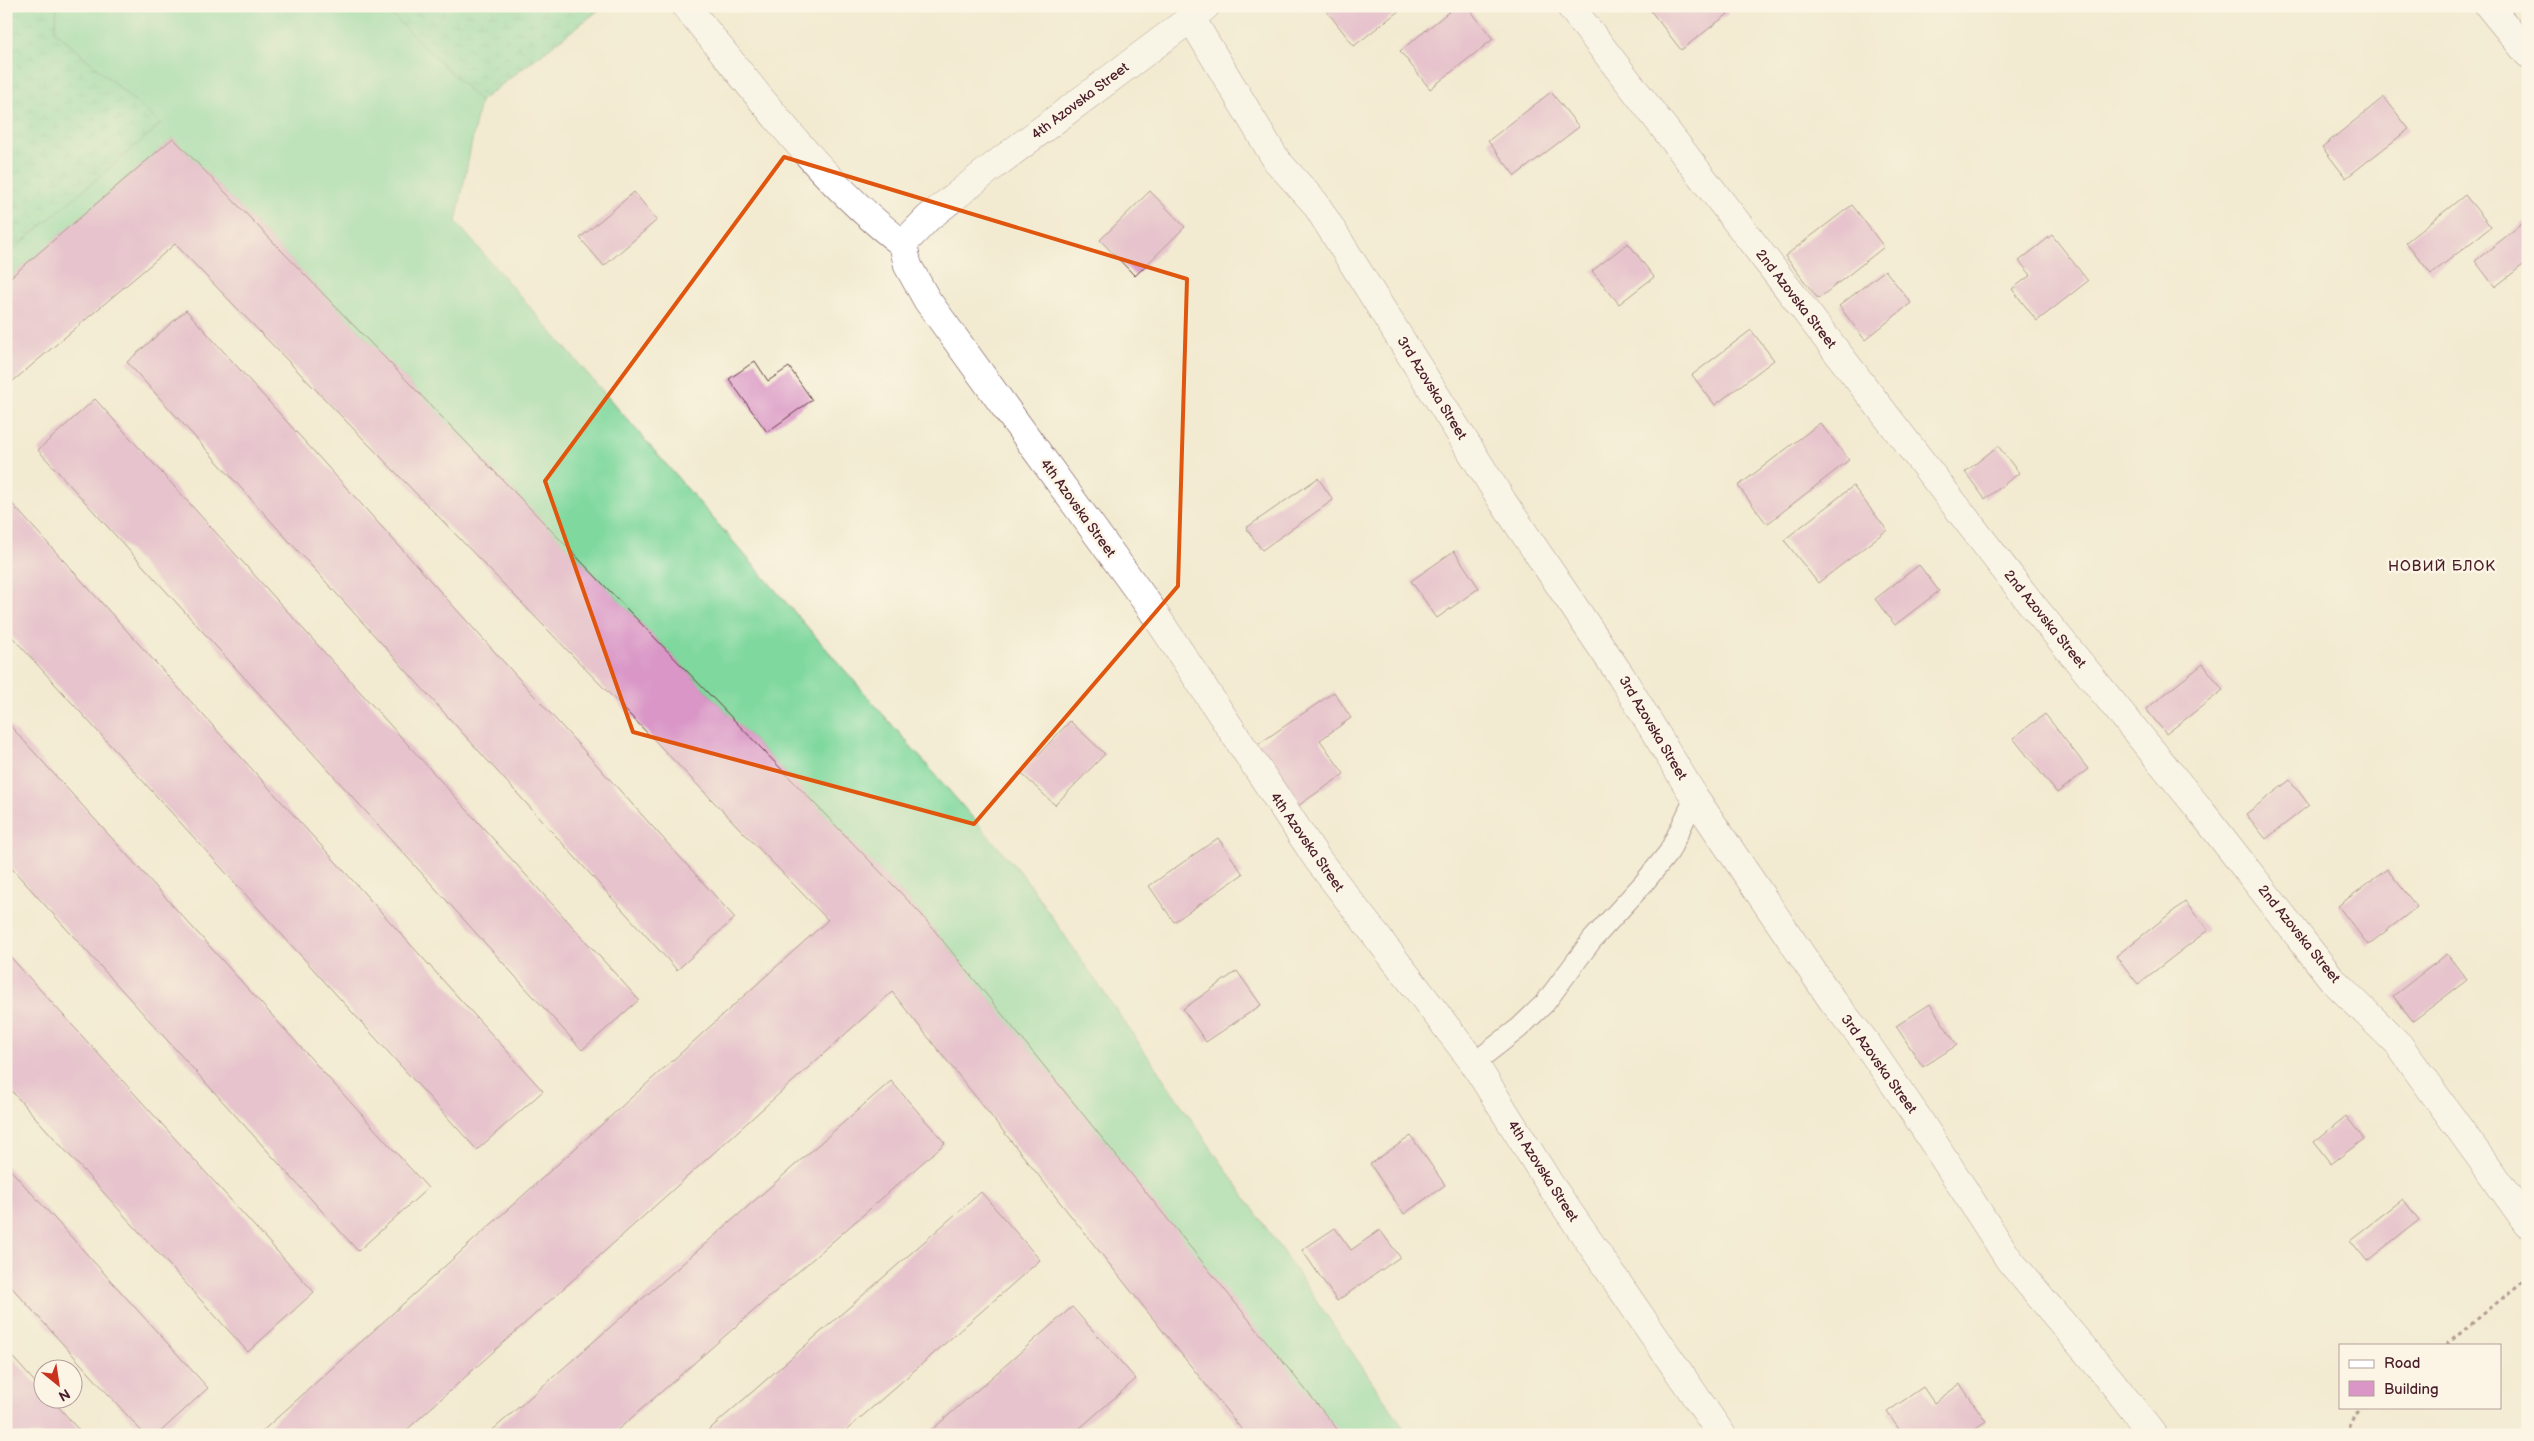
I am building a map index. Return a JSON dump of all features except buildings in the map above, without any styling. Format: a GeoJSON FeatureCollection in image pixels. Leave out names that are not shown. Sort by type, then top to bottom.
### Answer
{"type":"FeatureCollection","features":[{"type":"Feature","properties":{"kind":"street"},"geometry":{"type":"LineString","coordinates":[[686,6],[840,189],[876,224],[902,244]]}},
{"type":"Feature","properties":{"kind":"street","name":"2nd Azovska Street"},"geometry":{"type":"LineString","coordinates":[[1570,6],[2033,606],[2197,806],[2332,979],[2399,1045],[2528,1224]]}},
{"type":"Feature","properties":{"kind":"street"},"geometry":{"type":"LineString","coordinates":[[2491,7],[2528,54]]}},
{"type":"Feature","properties":{"kind":"street","name":"4th Azovska Street"},"geometry":{"type":"LineString","coordinates":[[1199,12],[928,218],[902,244],[908,266],[927,300],[1150,607],[1318,860],[1474,1063],[1549,1183],[1722,1435]]}},
{"type":"Feature","properties":{"kind":"street","name":"3rd Azovska Street"},"geometry":{"type":"LineString","coordinates":[[1199,12],[1277,161],[1315,203],[1502,502],[1621,676],[1695,798],[1832,1000],[1864,1040],[1907,1102],[2010,1261],[2112,1382],[2153,1435]]}},
{"type":"Feature","properties":{"kind":"lane"},"geometry":{"type":"LineString","coordinates":[[1474,1063],[1520,1028],[1545,1002],[1592,940],[1643,884],[1669,852],[1695,798]]}},
{"type":"Feature","properties":{"kind":"path"},"geometry":{"type":"LineString","coordinates":[[2447,1344],[2528,1277]]}},
{"type":"Feature","properties":{"kind":"path"},"geometry":{"type":"LineString","coordinates":[[2345,1435],[2354,1416],[2362,1408]]}},
{"type":"Feature","properties":{"kind":"highlighted area"},"geometry":{"type":"Polygon","coordinates":[[[784,157],[1187,279],[1178,586],[974,824],[633,732],[545,481],[784,157]]]}},
{"type":"Feature","properties":{"kind":"green space"},"geometry":{"type":"Polygon","coordinates":[[[6,6],[604,6],[480,101],[456,222],[1025,878],[1409,1435],[1335,1435],[1337,1430],[922,915],[173,138],[6,281],[6,6]]]}},
{"type":"Feature","properties":{"kind":"green space"},"geometry":{"type":"Polygon","coordinates":[[[6,6],[57,6],[55,31],[161,124],[6,256],[6,6]]]}},
{"type":"Feature","properties":{"kind":"green space"},"geometry":{"type":"Polygon","coordinates":[[[383,6],[604,6],[480,101],[383,6]]]}},
{"type":"Feature","properties":{"kind":"district","name":"НОВИЙ БЛОК"},"geometry":{"type":"Point","coordinates":[2442,566]}}]}
